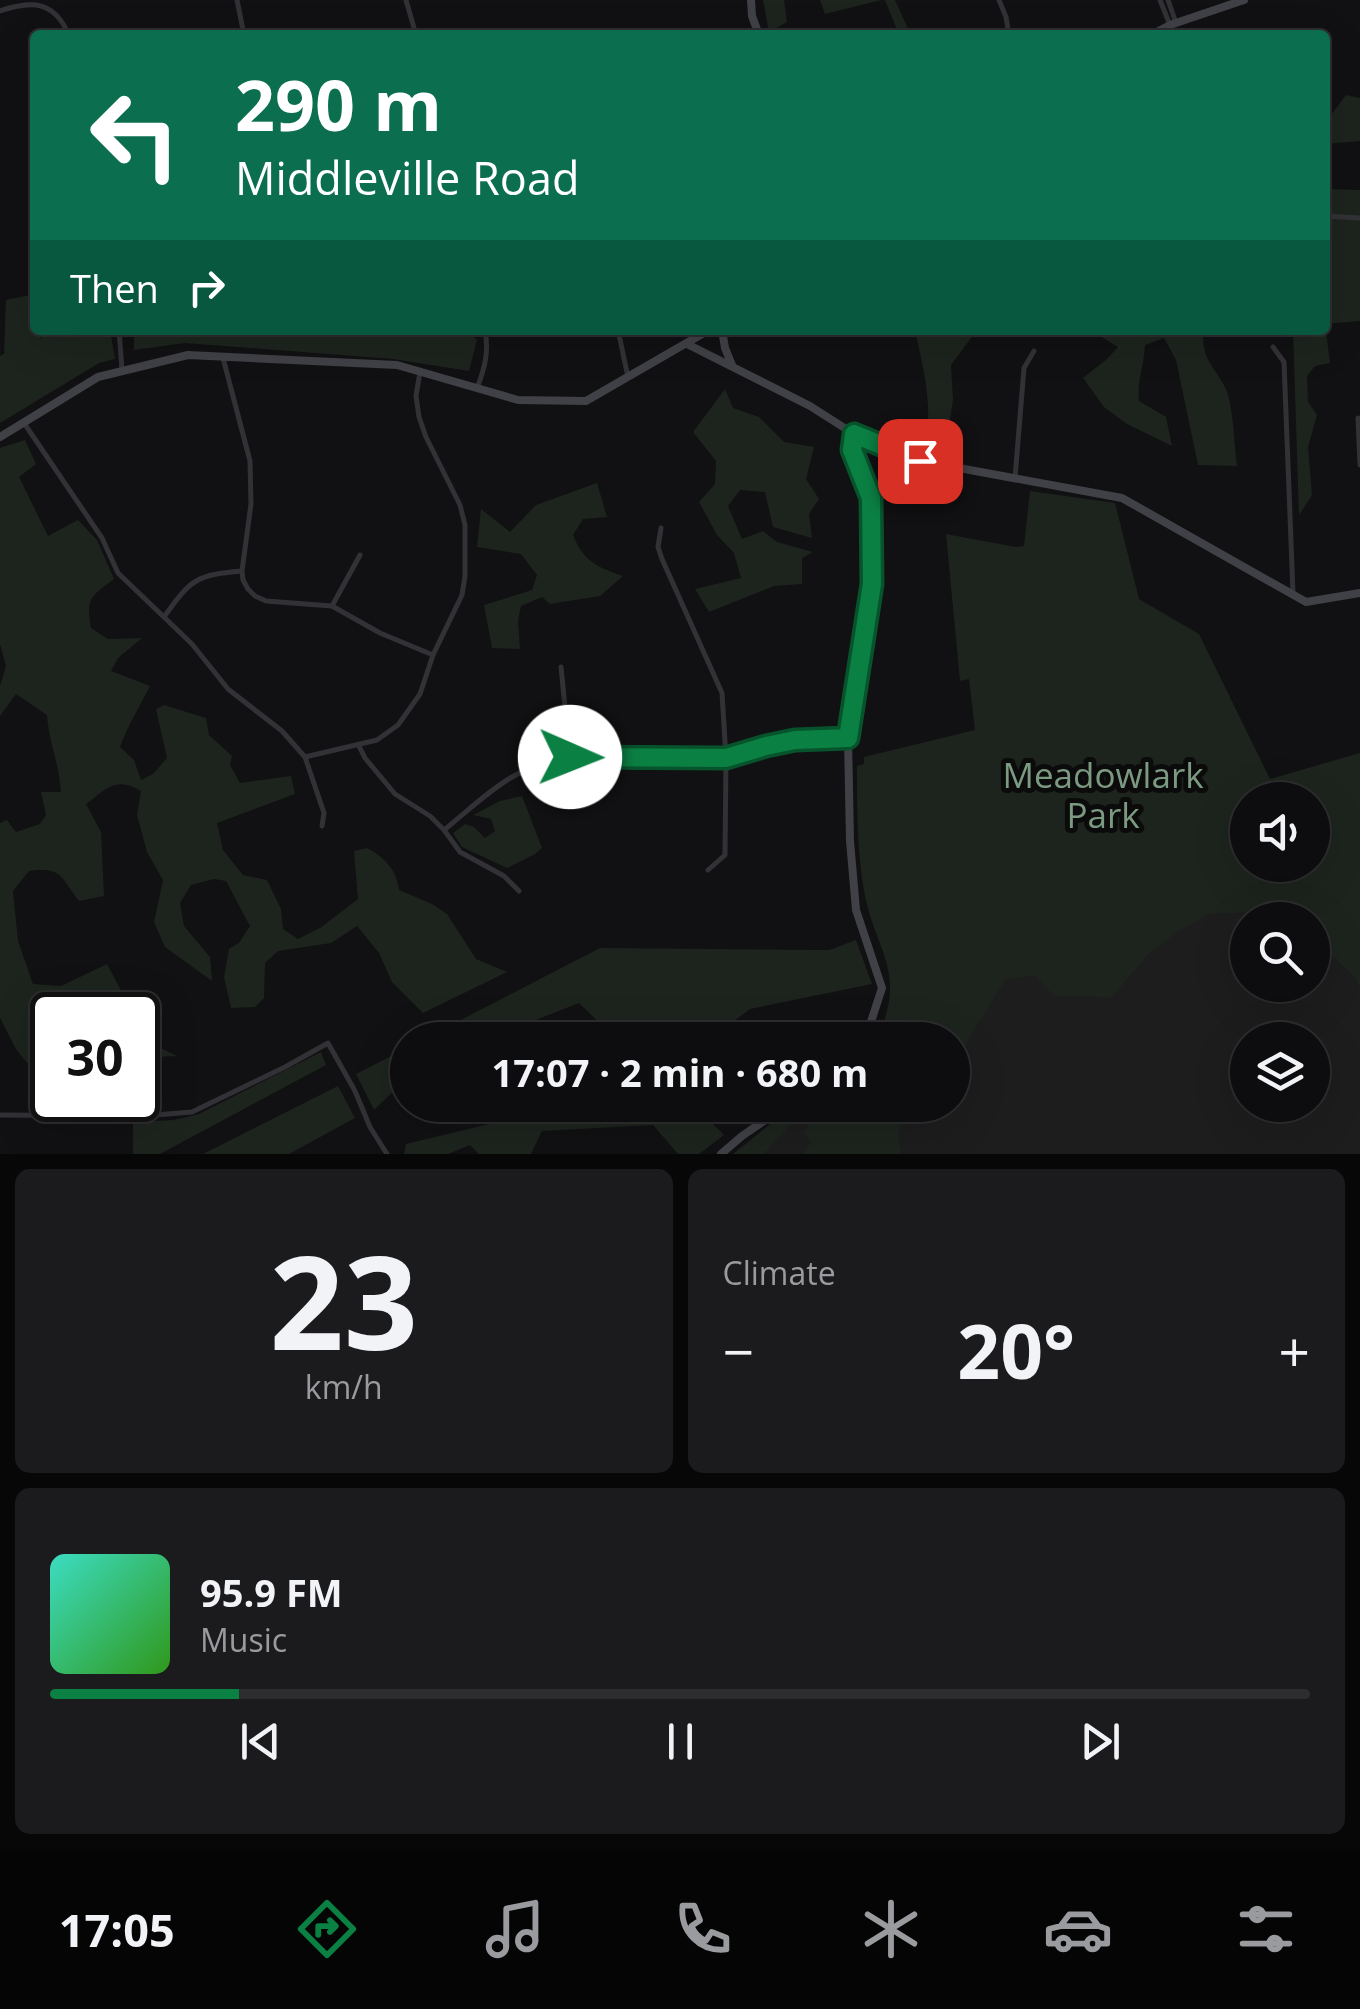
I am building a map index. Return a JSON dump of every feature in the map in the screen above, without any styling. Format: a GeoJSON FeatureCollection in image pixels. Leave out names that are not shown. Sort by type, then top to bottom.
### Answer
{"type":"FeatureCollection","features":[{"type":"Feature","properties":{"kind":"street"},"geometry":{"type":"LineString","coordinates":[[50,7],[54,0]]}},
{"type":"Feature","properties":{"kind":"street"},"geometry":{"type":"LineString","coordinates":[[236,0],[243,30]]}},
{"type":"Feature","properties":{"kind":"street"},"geometry":{"type":"LineString","coordinates":[[406,0],[415,30]]}},
{"type":"Feature","properties":{"kind":"street"},"geometry":{"type":"LineString","coordinates":[[751,0],[757,30]]}},
{"type":"Feature","properties":{"kind":"street"},"geometry":{"type":"LineString","coordinates":[[999,0],[1008,30]]}},
{"type":"Feature","properties":{"kind":"street"},"geometry":{"type":"LineString","coordinates":[[1164,0],[1173,24]]}},
{"type":"Feature","properties":{"kind":"street"},"geometry":{"type":"LineString","coordinates":[[1160,30],[1244,0]]}},
{"type":"Feature","properties":{"kind":"street"},"geometry":{"type":"LineString","coordinates":[[0,11],[31,3],[50,7],[67,30]]}},
{"type":"Feature","properties":{"kind":"street"},"geometry":{"type":"LineString","coordinates":[[1330,216],[1360,218]]}},
{"type":"Feature","properties":{"kind":"street"},"geometry":{"type":"LineString","coordinates":[[118,335],[122,370]]}},
{"type":"Feature","properties":{"kind":"street"},"geometry":{"type":"LineString","coordinates":[[477,388],[485,366],[486,335]]}},
{"type":"Feature","properties":{"kind":"street"},"geometry":{"type":"LineString","coordinates":[[619,335],[628,377]]}},
{"type":"Feature","properties":{"kind":"street"},"geometry":{"type":"LineString","coordinates":[[0,437],[98,376],[188,356],[397,365],[518,400],[586,401],[702,335]]}},
{"type":"Feature","properties":{"kind":"street"},"geometry":{"type":"LineString","coordinates":[[723,335],[732,365]]}},
{"type":"Feature","properties":{"kind":"street"},"geometry":{"type":"LineString","coordinates":[[688,344],[810,406],[854,434],[920,461],[1122,498],[1306,602],[1360,593]]}},
{"type":"Feature","properties":{"kind":"street"},"geometry":{"type":"LineString","coordinates":[[1273,347],[1284,362],[1293,596]]}},
{"type":"Feature","properties":{"kind":"street"},"geometry":{"type":"LineString","coordinates":[[1015,478],[1024,368],[1034,351]]}},
{"type":"Feature","properties":{"kind":"street"},"geometry":{"type":"LineString","coordinates":[[223,357],[250,461],[251,504],[242,571],[248,589],[266,601],[332,606],[380,633],[434,655]]}},
{"type":"Feature","properties":{"kind":"street"},"geometry":{"type":"LineString","coordinates":[[305,756],[378,740],[398,725],[420,694],[462,595],[466,576],[465,525],[460,505],[426,438],[416,396],[420,372]]}},
{"type":"Feature","properties":{"kind":"street"},"geometry":{"type":"LineString","coordinates":[[1358,418],[1360,464]]}},
{"type":"Feature","properties":{"kind":"street"},"geometry":{"type":"LineString","coordinates":[[24,423],[102,538],[118,573],[192,644],[228,690],[282,732],[305,756],[324,814],[322,826]]}},
{"type":"Feature","properties":{"kind":"street"},"geometry":{"type":"LineString","coordinates":[[854,434],[852,450],[871,498],[872,584],[848,738],[850,841],[856,910],[882,988],[871,1022]]}},
{"type":"Feature","properties":{"kind":"street"},"geometry":{"type":"LineString","coordinates":[[661,528],[658,548],[662,559],[722,692],[725,856],[708,870]]}},
{"type":"Feature","properties":{"kind":"street"},"geometry":{"type":"LineString","coordinates":[[332,606],[360,555]]}},
{"type":"Feature","properties":{"kind":"street"},"geometry":{"type":"LineString","coordinates":[[164,617],[182,590],[202,576],[242,571]]}},
{"type":"Feature","properties":{"kind":"street"},"geometry":{"type":"LineString","coordinates":[[562,666],[570,757]]}},
{"type":"Feature","properties":{"kind":"street"},"geometry":{"type":"LineString","coordinates":[[444,830],[512,775],[541,762],[570,757],[726,758],[795,740],[848,738]]}},
{"type":"Feature","properties":{"kind":"street"},"geometry":{"type":"LineString","coordinates":[[359,746],[395,794],[430,816],[460,852],[504,876],[518,892]]}},
{"type":"Feature","properties":{"kind":"street"},"geometry":{"type":"LineString","coordinates":[[0,1115],[143,1116],[192,1112],[328,1043],[387,1154]]}},
{"type":"Feature","properties":{"kind":"street"},"geometry":{"type":"LineString","coordinates":[[721,1154],[762,1122]]}},
{"type":"Feature","properties":{"kind":"shaded area"},"geometry":{"type":"Polygon","coordinates":[[[1283,894],[1300,902],[1254,902],[1283,894]]]}},
{"type":"Feature","properties":{"kind":"shaded area"},"geometry":{"type":"Polygon","coordinates":[[[1230,909],[1230,1002],[1330,1002],[1330,917],[1360,931],[1360,1154],[736,1154],[779,1122],[970,1122],[970,1022],[886,1021],[1138,934],[1230,909]]]}},
{"type":"Feature","properties":{"kind":"green space"},"geometry":{"type":"Polygon","coordinates":[[[763,0],[784,0],[787,22],[769,30],[763,0]]]}},
{"type":"Feature","properties":{"kind":"green space"},"geometry":{"type":"Polygon","coordinates":[[[820,0],[881,0],[825,14],[820,0]]]}},
{"type":"Feature","properties":{"kind":"green space"},"geometry":{"type":"Polygon","coordinates":[[[885,0],[895,0],[909,30],[897,30],[885,0]]]}},
{"type":"Feature","properties":{"kind":"green space"},"geometry":{"type":"Polygon","coordinates":[[[1346,95],[1360,98],[1360,141],[1330,144],[1330,116],[1346,95]]]}},
{"type":"Feature","properties":{"kind":"green space"},"geometry":{"type":"Polygon","coordinates":[[[1330,189],[1360,190],[1360,321],[1330,324],[1330,189]]]}},
{"type":"Feature","properties":{"kind":"green space"},"geometry":{"type":"Polygon","coordinates":[[[30,295],[30,335],[111,335],[115,359],[99,363],[0,423],[0,356],[4,354],[6,300],[30,295]]]}},
{"type":"Feature","properties":{"kind":"green space"},"geometry":{"type":"Polygon","coordinates":[[[134,335],[472,335],[477,340],[469,371],[393,359],[185,343],[134,350],[134,335]]]}},
{"type":"Feature","properties":{"kind":"green space"},"geometry":{"type":"Polygon","coordinates":[[[916,335],[973,335],[951,365],[953,400],[948,432],[964,455],[922,450],[928,421],[916,335]]]}},
{"type":"Feature","properties":{"kind":"green space"},"geometry":{"type":"Polygon","coordinates":[[[1098,335],[1204,335],[1208,358],[1228,395],[1237,466],[1198,465],[1176,360],[1164,338],[1145,345],[1139,401],[1166,417],[1172,446],[1127,424],[1104,407],[1083,378],[1118,347],[1098,335]]]}},
{"type":"Feature","properties":{"kind":"green space"},"geometry":{"type":"Polygon","coordinates":[[[1293,335],[1326,335],[1330,363],[1315,366],[1307,376],[1308,402],[1317,415],[1308,447],[1312,495],[1299,515],[1293,335]]]}},
{"type":"Feature","properties":{"kind":"green space"},"geometry":{"type":"Polygon","coordinates":[[[725,389],[733,408],[759,417],[784,442],[814,447],[806,479],[819,499],[809,514],[812,538],[773,527],[765,492],[740,490],[728,506],[742,539],[763,531],[777,542],[813,552],[802,558],[802,584],[774,586],[709,612],[695,589],[741,578],[734,553],[717,535],[699,502],[715,484],[716,461],[693,432],[725,389]]]}},
{"type":"Feature","properties":{"kind":"green space"},"geometry":{"type":"Polygon","coordinates":[[[25,440],[36,464],[19,477],[48,536],[78,520],[97,540],[114,579],[92,599],[91,628],[108,639],[142,638],[118,658],[111,671],[150,686],[120,747],[134,760],[141,780],[153,774],[167,758],[156,709],[164,705],[206,718],[209,735],[232,756],[230,765],[240,783],[291,776],[295,794],[217,823],[223,850],[243,875],[267,880],[281,909],[283,929],[298,939],[320,928],[358,899],[354,851],[367,848],[389,865],[399,890],[447,914],[476,959],[507,972],[423,1013],[392,982],[379,953],[357,926],[331,943],[278,951],[265,963],[264,998],[255,1007],[231,1008],[224,977],[229,949],[239,943],[250,926],[226,881],[214,879],[191,885],[180,903],[184,926],[210,957],[212,981],[165,947],[154,922],[163,880],[147,852],[137,815],[141,791],[118,784],[86,804],[101,832],[104,896],[79,901],[64,879],[48,870],[29,871],[13,891],[18,941],[33,984],[61,986],[107,964],[122,992],[30,992],[28,1064],[0,1018],[0,823],[7,820],[16,832],[40,824],[46,815],[41,792],[61,792],[47,715],[16,694],[0,716],[0,686],[6,666],[0,644],[0,448],[25,440]]]}},
{"type":"Feature","properties":{"kind":"green space"},"geometry":{"type":"Polygon","coordinates":[[[597,483],[607,517],[583,519],[573,535],[592,562],[623,576],[600,596],[550,604],[542,597],[521,606],[520,649],[492,648],[484,605],[532,590],[537,575],[521,554],[477,547],[481,509],[510,532],[536,505],[597,483]]]}},
{"type":"Feature","properties":{"kind":"green space","name":"Meadowlark Park"},"geometry":{"type":"Polygon","coordinates":[[[1030,491],[1115,503],[1139,599],[1199,634],[1270,779],[1360,753],[1360,989],[1356,978],[1330,954],[1330,902],[1230,902],[1230,913],[1209,914],[1148,954],[1112,997],[1054,996],[1034,975],[1005,980],[970,1037],[970,1022],[883,1022],[890,979],[864,891],[857,766],[864,764],[864,757],[975,730],[969,679],[960,681],[946,534],[1024,546],[1030,491]]]}},
{"type":"Feature","properties":{"kind":"green space"},"geometry":{"type":"Polygon","coordinates":[[[522,796],[542,848],[535,854],[507,868],[462,847],[453,833],[465,824],[485,838],[495,831],[491,819],[473,815],[500,801],[522,796]]]}},
{"type":"Feature","properties":{"kind":"green space"},"geometry":{"type":"Polygon","coordinates":[[[856,940],[872,984],[750,1009],[733,1022],[599,1022],[579,1003],[531,1022],[457,1022],[600,948],[829,950],[856,940]]]}},
{"type":"Feature","properties":{"kind":"green space"},"geometry":{"type":"Polygon","coordinates":[[[160,1048],[177,1056],[160,1057],[160,1048]]]}},
{"type":"Feature","properties":{"kind":"green space"},"geometry":{"type":"Polygon","coordinates":[[[321,1052],[326,1065],[160,1154],[133,1154],[133,1122],[160,1122],[199,1114],[321,1052]]]}},
{"type":"Feature","properties":{"kind":"green space"},"geometry":{"type":"Polygon","coordinates":[[[390,1057],[390,1094],[374,1110],[356,1074],[390,1057]]]}},
{"type":"Feature","properties":{"kind":"green space"},"geometry":{"type":"Polygon","coordinates":[[[338,1086],[355,1118],[289,1154],[203,1154],[338,1086]]]}},
{"type":"Feature","properties":{"kind":"green space"},"geometry":{"type":"Polygon","coordinates":[[[498,1122],[711,1122],[724,1135],[699,1154],[678,1154],[653,1125],[542,1131],[531,1154],[479,1154],[470,1145],[448,1154],[404,1154],[406,1144],[498,1122]]]}},
{"type":"Feature","properties":{"kind":"green space"},"geometry":{"type":"Polygon","coordinates":[[[773,1122],[804,1122],[789,1126],[764,1154],[733,1154],[773,1122]]]}},
{"type":"Feature","properties":{"kind":"green space"},"geometry":{"type":"Polygon","coordinates":[[[808,1122],[904,1122],[899,1136],[901,1154],[802,1154],[811,1142],[803,1133],[808,1122]]]}},
{"type":"Feature","properties":{"kind":"route"},"geometry":{"type":"LineString","coordinates":[[570,757],[726,758],[795,740],[848,738],[872,584],[871,498],[852,450],[854,434],[920,461]]}}]}
